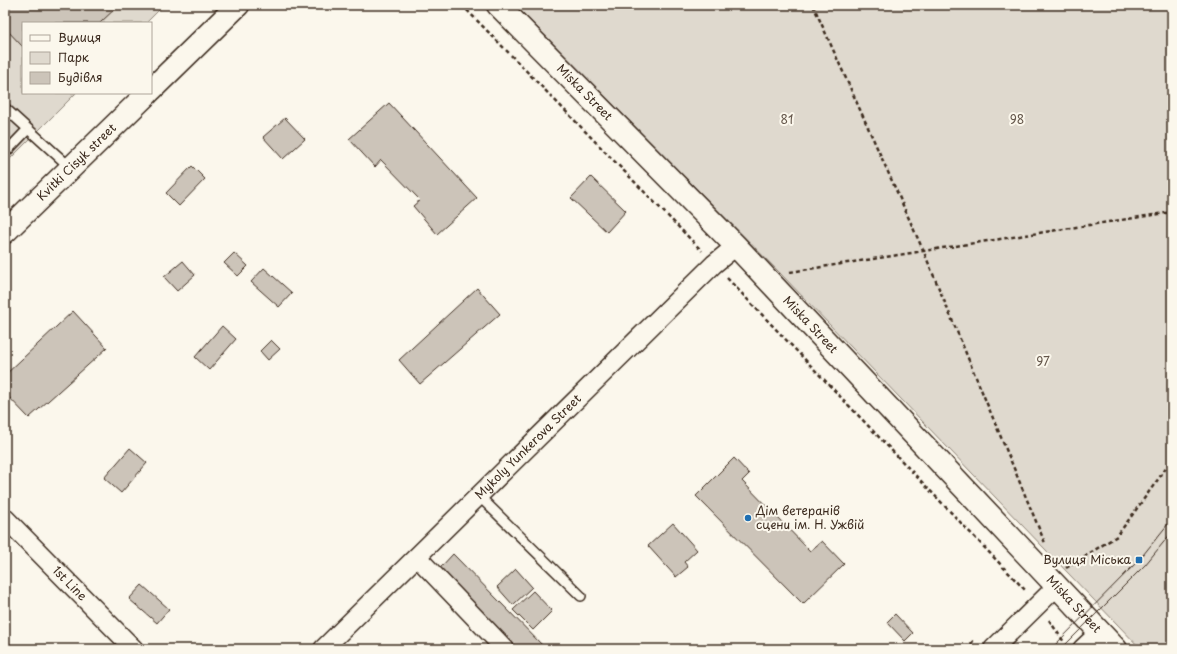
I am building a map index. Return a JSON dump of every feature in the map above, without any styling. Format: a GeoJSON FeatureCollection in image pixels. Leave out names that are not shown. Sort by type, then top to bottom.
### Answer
{"type":"FeatureCollection","features":[{"type":"Feature","properties":{"kind":"street"},"geometry":{"type":"LineString","coordinates":[[152,89],[238,5]]}},
{"type":"Feature","properties":{"kind":"street","name":"Miska Street"},"geometry":{"type":"LineString","coordinates":[[498,5],[736,246],[1116,649]]}},
{"type":"Feature","properties":{"kind":"street","name":"Kvitki Cisyk street"},"geometry":{"type":"LineString","coordinates":[[7,227],[71,168],[147,94]]}},
{"type":"Feature","properties":{"kind":"street","name":"Mykoly Yunkerova Street"},"geometry":{"type":"LineString","coordinates":[[323,649],[714,264],[736,246]]}},
{"type":"Feature","properties":{"kind":"street","name":"1st Line"},"geometry":{"type":"LineString","coordinates":[[5,518],[134,649]]}},
{"type":"Feature","properties":{"kind":"street"},"geometry":{"type":"LineString","coordinates":[[417,557],[505,649]]}},
{"type":"Feature","properties":{"kind":"street"},"geometry":{"type":"LineString","coordinates":[[993,649],[1038,604],[1049,579]]}},
{"type":"Feature","properties":{"kind":"street"},"geometry":{"type":"LineString","coordinates":[[1074,646],[1100,632]]}},
{"type":"Feature","properties":{"kind":"lane"},"geometry":{"type":"LineString","coordinates":[[5,108],[71,168]]}},
{"type":"Feature","properties":{"kind":"lane"},"geometry":{"type":"LineString","coordinates":[[5,153],[28,129]]}},
{"type":"Feature","properties":{"kind":"lane"},"geometry":{"type":"LineString","coordinates":[[479,496],[581,596]]}},
{"type":"Feature","properties":{"kind":"path"},"geometry":{"type":"LineString","coordinates":[[462,5],[714,264],[1038,604],[1074,646]]}},
{"type":"Feature","properties":{"kind":"path"},"geometry":{"type":"LineString","coordinates":[[813,5],[923,250],[1045,540],[1049,579],[1117,536],[1172,460]]}},
{"type":"Feature","properties":{"kind":"path"},"geometry":{"type":"LineString","coordinates":[[788,272],[1172,212]]}},
{"type":"Feature","properties":{"kind":"green space"},"geometry":{"type":"Polygon","coordinates":[[[5,5],[164,5],[147,22],[22,22],[22,94],[75,94],[5,164],[5,5]]]}},
{"type":"Feature","properties":{"kind":"green space"},"geometry":{"type":"Polygon","coordinates":[[[515,5],[1172,5],[1172,649],[1141,649],[780,273],[515,5]]]}},
{"type":"Feature","properties":{"kind":"building"},"geometry":{"type":"Polygon","coordinates":[[[5,5],[119,5],[101,22],[22,22],[22,46],[5,28],[5,5]]]}},
{"type":"Feature","properties":{"kind":"building"},"geometry":{"type":"Polygon","coordinates":[[[389,103],[477,198],[437,234],[413,206],[420,200],[381,160],[375,167],[349,139],[389,103]]]}},
{"type":"Feature","properties":{"kind":"building"},"geometry":{"type":"Polygon","coordinates":[[[285,118],[305,139],[283,159],[263,137],[285,118]]]}},
{"type":"Feature","properties":{"kind":"building"},"geometry":{"type":"Polygon","coordinates":[[[192,166],[205,179],[179,206],[166,193],[192,166]]]}},
{"type":"Feature","properties":{"kind":"building"},"geometry":{"type":"Polygon","coordinates":[[[591,177],[626,211],[607,232],[571,198],[591,177]]]}},
{"type":"Feature","properties":{"kind":"building"},"geometry":{"type":"Polygon","coordinates":[[[234,253],[248,266],[238,276],[224,263],[234,253]]]}},
{"type":"Feature","properties":{"kind":"building"},"geometry":{"type":"Polygon","coordinates":[[[183,261],[195,275],[177,291],[164,277],[183,261]]]}},
{"type":"Feature","properties":{"kind":"building"},"geometry":{"type":"Polygon","coordinates":[[[264,268],[292,293],[279,307],[251,282],[264,268]]]}},
{"type":"Feature","properties":{"kind":"building"},"geometry":{"type":"Polygon","coordinates":[[[477,288],[500,314],[420,384],[399,360],[477,288]]]}},
{"type":"Feature","properties":{"kind":"building"},"geometry":{"type":"Polygon","coordinates":[[[73,311],[107,348],[29,418],[5,393],[5,375],[73,311]]]}},
{"type":"Feature","properties":{"kind":"building"},"geometry":{"type":"Polygon","coordinates":[[[222,326],[236,339],[209,370],[195,357],[222,326]]]}},
{"type":"Feature","properties":{"kind":"building"},"geometry":{"type":"Polygon","coordinates":[[[271,340],[280,349],[268,360],[260,351],[271,340]]]}},
{"type":"Feature","properties":{"kind":"building"},"geometry":{"type":"Polygon","coordinates":[[[130,448],[147,463],[121,493],[104,478],[130,448]]]}},
{"type":"Feature","properties":{"kind":"building","name":"Дім ветеранів сцени ім. Н. Ужвій"},"geometry":{"type":"Polygon","coordinates":[[[734,458],[749,474],[742,481],[810,551],[822,541],[844,564],[803,604],[696,496],[734,458]]]}},
{"type":"Feature","properties":{"kind":"building"},"geometry":{"type":"Polygon","coordinates":[[[673,523],[697,550],[684,562],[688,567],[676,577],[648,546],[673,523]]]}},
{"type":"Feature","properties":{"kind":"building"},"geometry":{"type":"Polygon","coordinates":[[[453,554],[546,649],[518,649],[440,568],[453,554]]]}},
{"type":"Feature","properties":{"kind":"building"},"geometry":{"type":"Polygon","coordinates":[[[516,569],[532,587],[513,605],[497,587],[516,569]]]}},
{"type":"Feature","properties":{"kind":"building"},"geometry":{"type":"Polygon","coordinates":[[[142,585],[169,609],[157,623],[129,599],[142,585]]]}},
{"type":"Feature","properties":{"kind":"building"},"geometry":{"type":"Polygon","coordinates":[[[533,591],[552,611],[533,630],[513,610],[533,591]]]}},
{"type":"Feature","properties":{"kind":"building"},"geometry":{"type":"Polygon","coordinates":[[[895,614],[913,633],[905,641],[887,622],[895,614]]]}},
{"type":"Feature","properties":{"kind":"tram line"},"geometry":{"type":"LineString","coordinates":[[1051,649],[1139,560],[1172,519]]}},
{"type":"Feature","properties":{"kind":"tram line"},"geometry":{"type":"LineString","coordinates":[[1061,649],[1145,565],[1172,532]]}},
{"type":"Feature","properties":{"kind":"place","name":"Дім ветеранів сцени ім. Н. Ужвій"},"geometry":{"type":"Point","coordinates":[748,518]}},
{"type":"Feature","properties":{"kind":"place","name":"Вулиця Міська"},"geometry":{"type":"Point","coordinates":[1139,560]}},
{"type":"Feature","properties":{"kind":"park label","name":"81"},"geometry":{"type":"Point","coordinates":[787,120]}},
{"type":"Feature","properties":{"kind":"park label","name":"98"},"geometry":{"type":"Point","coordinates":[1017,120]}},
{"type":"Feature","properties":{"kind":"park label","name":"97"},"geometry":{"type":"Point","coordinates":[1043,362]}}]}
